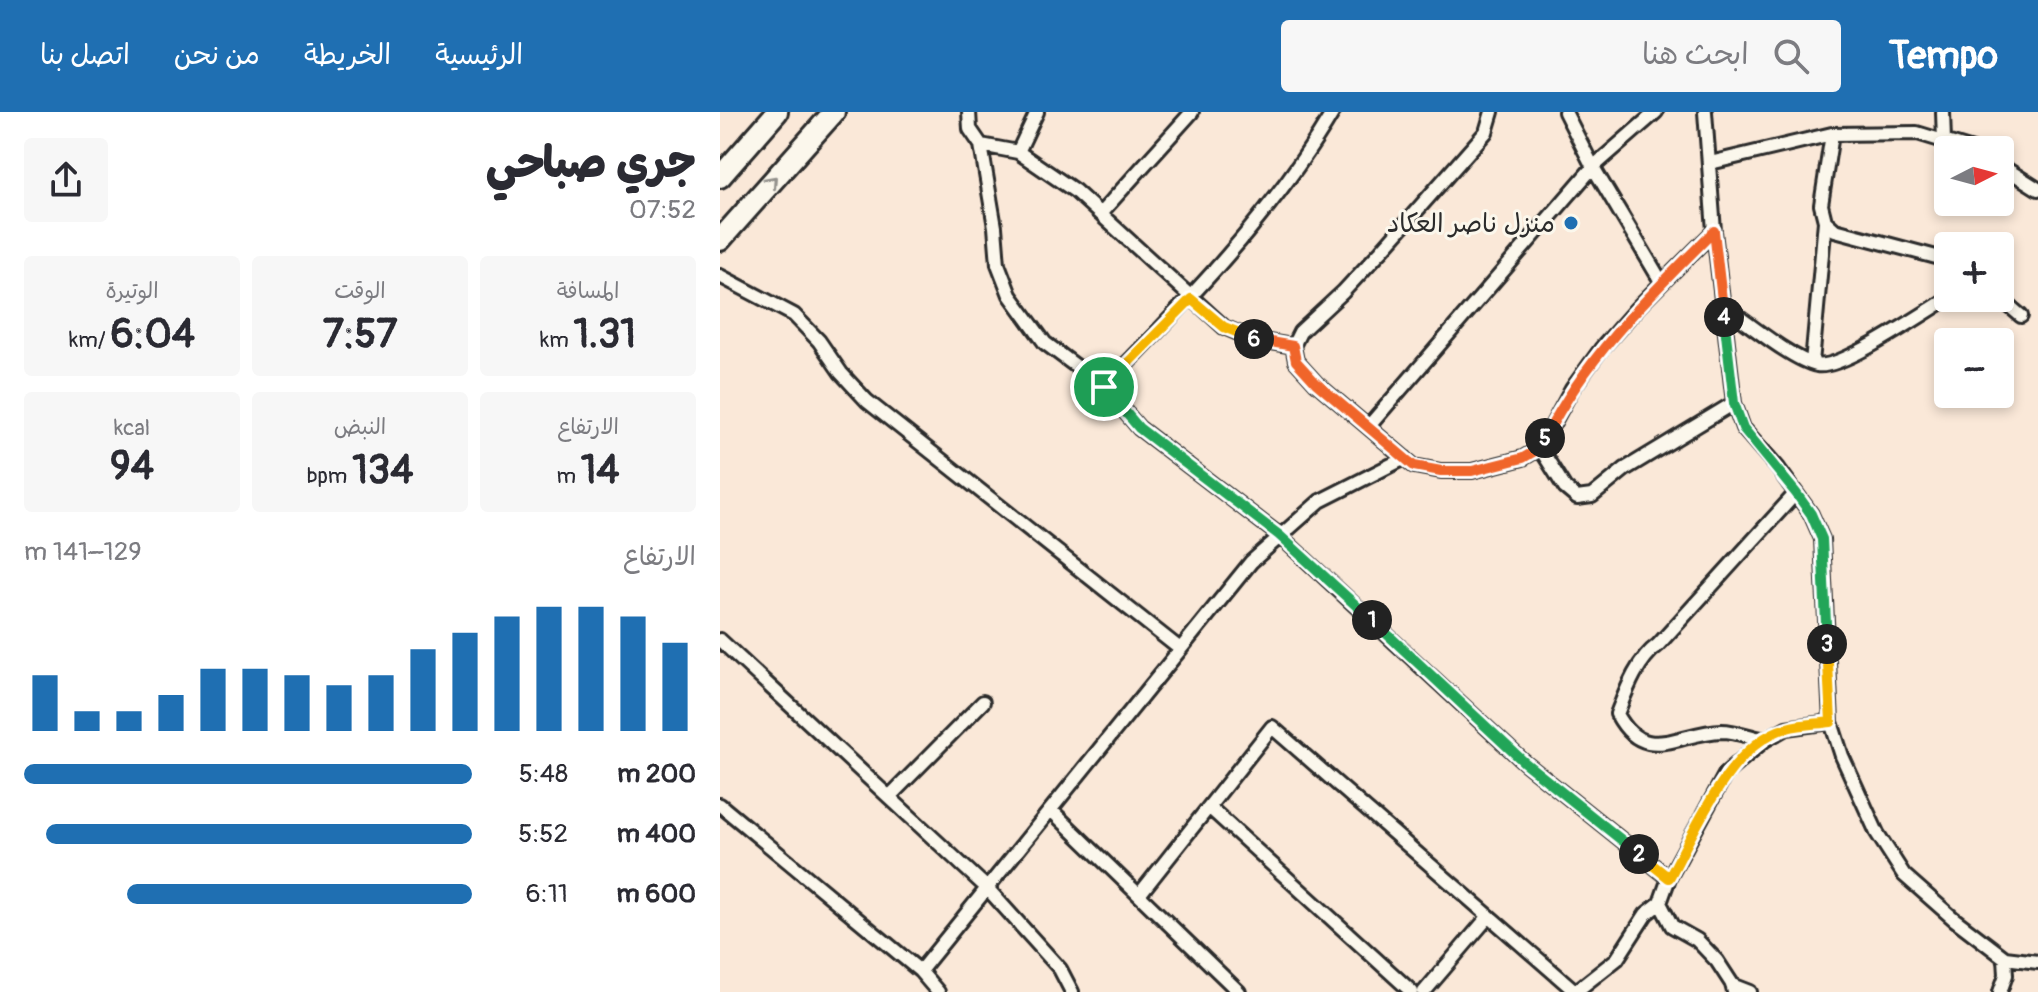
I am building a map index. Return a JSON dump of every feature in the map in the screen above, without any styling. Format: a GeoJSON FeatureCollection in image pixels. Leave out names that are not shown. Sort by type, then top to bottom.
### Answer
{"type":"FeatureCollection","features":[{"type":"Feature","properties":{"kind":"main road"},"geometry":{"type":"LineString","coordinates":[[720,240],[834,112]]}},
{"type":"Feature","properties":{"kind":"main road"},"geometry":{"type":"LineString","coordinates":[[720,177],[773,113]]}},
{"type":"Feature","properties":{"kind":"street"},"geometry":{"type":"LineString","coordinates":[[969,112],[970,129],[981,145],[998,264],[1010,295],[1045,343],[1104,387],[1139,428],[1279,535],[1524,762],[1669,878]]}},
{"type":"Feature","properties":{"kind":"street"},"geometry":{"type":"LineString","coordinates":[[1018,152],[1037,112]]}},
{"type":"Feature","properties":{"kind":"street"},"geometry":{"type":"LineString","coordinates":[[1100,214],[1192,112]]}},
{"type":"Feature","properties":{"kind":"street"},"geometry":{"type":"LineString","coordinates":[[1104,387],[1191,299],[1294,171],[1333,112]]}},
{"type":"Feature","properties":{"kind":"street"},"geometry":{"type":"LineString","coordinates":[[1492,112],[1486,132],[1362,271],[1300,332],[1293,346],[1296,361],[1316,383],[1414,466],[1472,471],[1523,458],[1540,448],[1572,389],[1594,359],[1714,231]]}},
{"type":"Feature","properties":{"kind":"street"},"geometry":{"type":"LineString","coordinates":[[1565,112],[1593,167],[1662,283]]}},
{"type":"Feature","properties":{"kind":"street"},"geometry":{"type":"LineString","coordinates":[[1369,426],[1593,167],[1656,112]]}},
{"type":"Feature","properties":{"kind":"street"},"geometry":{"type":"LineString","coordinates":[[1705,112],[1714,231],[1734,403],[1743,428],[1811,514],[1822,539],[1831,722],[1842,756],[1877,833],[1904,875],[2005,958],[2038,962]]}},
{"type":"Feature","properties":{"kind":"street"},"geometry":{"type":"LineString","coordinates":[[1943,112],[1944,136]]}},
{"type":"Feature","properties":{"kind":"street"},"geometry":{"type":"LineString","coordinates":[[1710,163],[1832,134],[1917,133],[1934,138]]}},
{"type":"Feature","properties":{"kind":"street"},"geometry":{"type":"LineString","coordinates":[[1812,363],[1825,221],[1821,205],[1832,134]]}},
{"type":"Feature","properties":{"kind":"street"},"geometry":{"type":"LineString","coordinates":[[981,145],[1018,152],[1075,191],[1224,327],[1252,339],[1293,346]]}},
{"type":"Feature","properties":{"kind":"street"},"geometry":{"type":"LineString","coordinates":[[2014,174],[2038,189]]}},
{"type":"Feature","properties":{"kind":"street"},"geometry":{"type":"LineString","coordinates":[[1825,221],[1835,230],[1934,256]]}},
{"type":"Feature","properties":{"kind":"street"},"geometry":{"type":"LineString","coordinates":[[720,276],[794,315],[867,401],[1180,649]]}},
{"type":"Feature","properties":{"kind":"street"},"geometry":{"type":"LineString","coordinates":[[1723,306],[1805,361],[1821,367],[1846,360],[1934,307]]}},
{"type":"Feature","properties":{"kind":"street"},"geometry":{"type":"LineString","coordinates":[[2014,310],[2021,316]]}},
{"type":"Feature","properties":{"kind":"street"},"geometry":{"type":"LineString","coordinates":[[1540,448],[1565,488],[1577,498],[1592,496],[1625,469],[1734,403]]}},
{"type":"Feature","properties":{"kind":"street"},"geometry":{"type":"LineString","coordinates":[[920,971],[1251,562],[1320,501],[1405,458]]}},
{"type":"Feature","properties":{"kind":"street"},"geometry":{"type":"LineString","coordinates":[[1765,740],[1722,731],[1661,743],[1643,741],[1627,733],[1617,714],[1647,653],[1658,645],[1796,493]]}},
{"type":"Feature","properties":{"kind":"street"},"geometry":{"type":"LineString","coordinates":[[720,640],[987,888],[1060,969],[1072,992]]}},
{"type":"Feature","properties":{"kind":"street"},"geometry":{"type":"LineString","coordinates":[[889,797],[983,702]]}},
{"type":"Feature","properties":{"kind":"street"},"geometry":{"type":"LineString","coordinates":[[1139,895],[1272,727],[1576,992],[1617,959],[1646,914],[1660,903],[1669,878],[1726,773],[1765,740],[1786,728],[1831,722]]}},
{"type":"Feature","properties":{"kind":"street"},"geometry":{"type":"LineString","coordinates":[[720,805],[920,971],[938,992]]}},
{"type":"Feature","properties":{"kind":"street"},"geometry":{"type":"LineString","coordinates":[[1209,807],[1412,992]]}},
{"type":"Feature","properties":{"kind":"street"},"geometry":{"type":"LineString","coordinates":[[1051,810],[1239,992]]}},
{"type":"Feature","properties":{"kind":"street"},"geometry":{"type":"LineString","coordinates":[[1660,903],[1672,926],[1697,940],[1717,961],[1733,988],[1750,992]]}},
{"type":"Feature","properties":{"kind":"street"},"geometry":{"type":"LineString","coordinates":[[1424,992],[1489,916]]}},
{"type":"Feature","properties":{"kind":"street"},"geometry":{"type":"LineString","coordinates":[[2000,992],[2006,975],[2005,958]]}},
{"type":"Feature","properties":{"kind":"place","name":"منزل ناصر العكاد"},"geometry":{"type":"Point","coordinates":[1571,223]}},
{"type":"Feature","properties":{"kind":"route"},"geometry":{"type":"LineString","coordinates":[[1714,231],[1734,403],[1743,428],[1778,468],[1811,514],[1822,539],[1831,722],[1786,728],[1765,740],[1726,773],[1669,878],[1524,762],[1279,535],[1139,428],[1104,387],[1191,299],[1224,327],[1252,339],[1293,346],[1296,361],[1316,383],[1414,466],[1441,471],[1472,471],[1523,458],[1540,448],[1572,389],[1601,349],[1714,231]]}}]}
